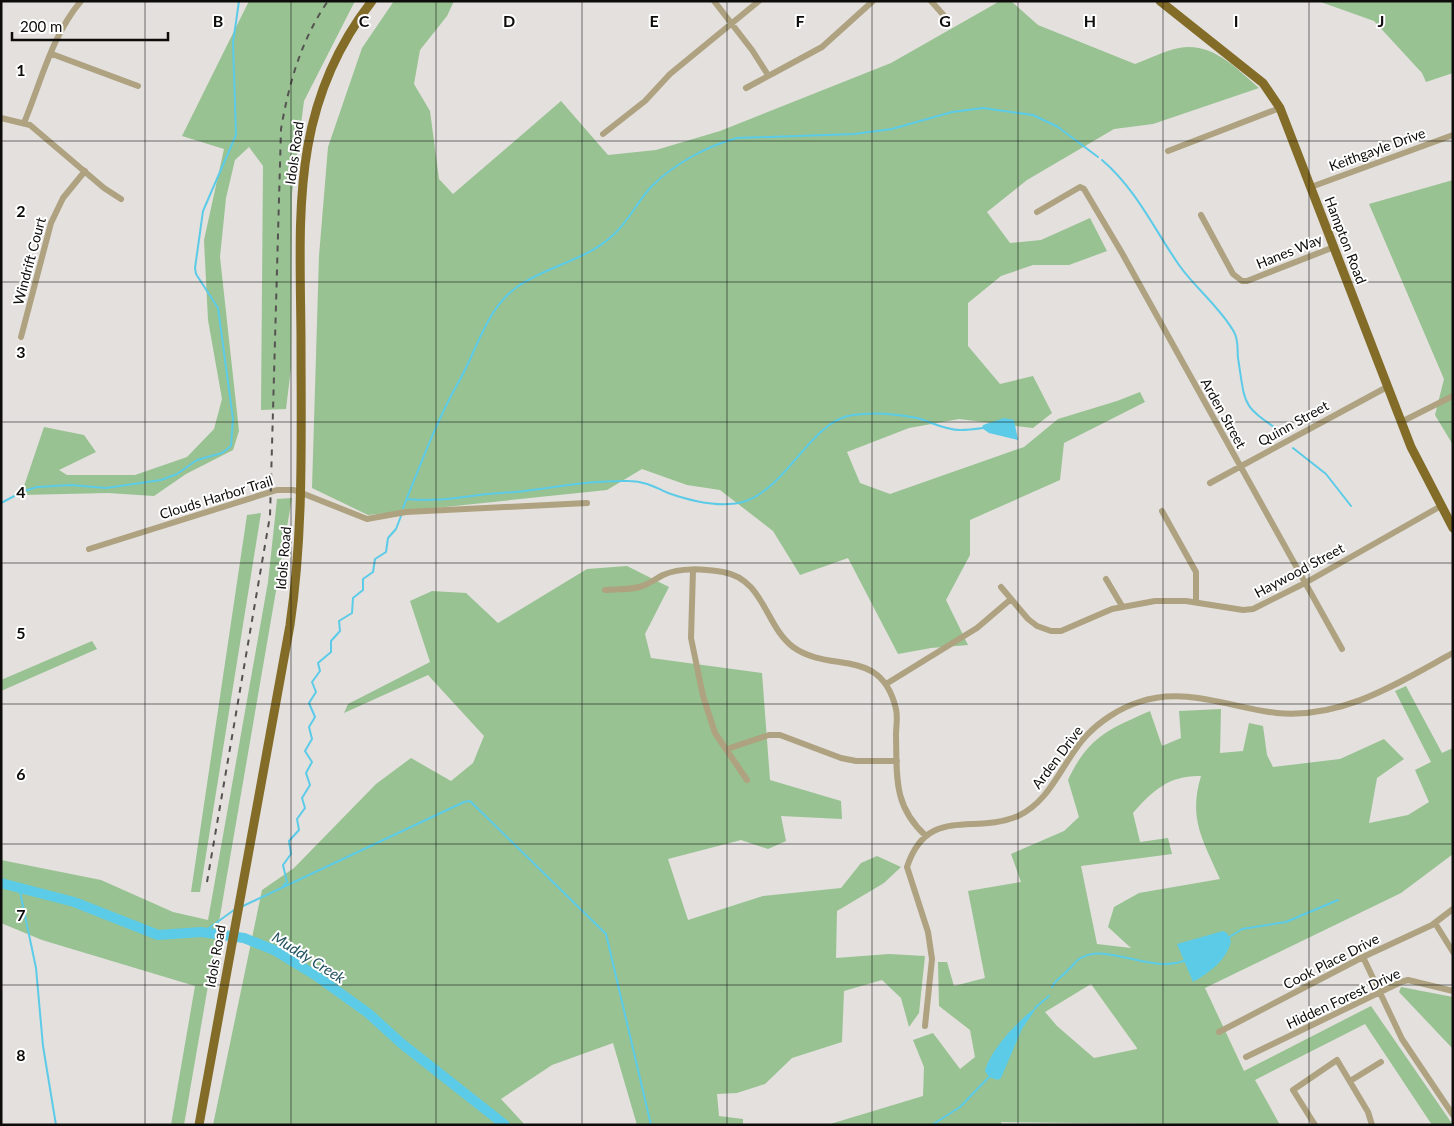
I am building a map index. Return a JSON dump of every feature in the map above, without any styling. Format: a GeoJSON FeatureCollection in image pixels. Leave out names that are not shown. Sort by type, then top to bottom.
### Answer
{"type":"FeatureCollection","features":[{"type":"Feature","properties":{"kind":"main road","name":"Idols Road"},"geometry":{"type":"LineString","coordinates":[[199,1125],[294,600],[299,550],[300,492],[300,220],[306,151],[312,120],[330,70],[341,47],[372,1]]}},
{"type":"Feature","properties":{"kind":"main road","name":"Hampton Road"},"geometry":{"type":"LineString","coordinates":[[1160,1],[1263,83],[1280,108],[1401,422],[1423,473],[1453,528]]}},
{"type":"Feature","properties":{"kind":"street"},"geometry":{"type":"LineString","coordinates":[[24,123],[63,25],[81,1]]}},
{"type":"Feature","properties":{"kind":"street"},"geometry":{"type":"LineString","coordinates":[[714,1],[768,75]]}},
{"type":"Feature","properties":{"kind":"street"},"geometry":{"type":"LineString","coordinates":[[602,134],[645,101],[670,74],[759,1]]}},
{"type":"Feature","properties":{"kind":"street"},"geometry":{"type":"LineString","coordinates":[[746,88],[822,47],[873,1]]}},
{"type":"Feature","properties":{"kind":"street"},"geometry":{"type":"LineString","coordinates":[[931,1],[947,18]]}},
{"type":"Feature","properties":{"kind":"street"},"geometry":{"type":"LineString","coordinates":[[52,54],[138,86]]}},
{"type":"Feature","properties":{"kind":"street"},"geometry":{"type":"LineString","coordinates":[[1168,151],[1280,108]]}},
{"type":"Feature","properties":{"kind":"street"},"geometry":{"type":"LineString","coordinates":[[1,118],[24,123],[40,132],[121,199]]}},
{"type":"Feature","properties":{"kind":"street","name":"Keithgayle Drive"},"geometry":{"type":"LineString","coordinates":[[1311,186],[1453,135]]}},
{"type":"Feature","properties":{"kind":"street","name":"Windrift Court"},"geometry":{"type":"LineString","coordinates":[[21,337],[51,223],[63,198],[85,171]]}},
{"type":"Feature","properties":{"kind":"street","name":"Arden Street"},"geometry":{"type":"LineString","coordinates":[[1037,212],[1063,195],[1080,187],[1084,189],[1122,253],[1239,467],[1342,649]]}},
{"type":"Feature","properties":{"kind":"street","name":"Hanes Way"},"geometry":{"type":"LineString","coordinates":[[1201,215],[1233,274],[1242,281],[1247,282],[1334,247]]}},
{"type":"Feature","properties":{"kind":"street","name":"Quinn Street"},"geometry":{"type":"LineString","coordinates":[[1210,483],[1387,387]]}},
{"type":"Feature","properties":{"kind":"street"},"geometry":{"type":"LineString","coordinates":[[1401,422],[1453,396]]}},
{"type":"Feature","properties":{"kind":"street","name":"Clouds Harbor Trail"},"geometry":{"type":"LineString","coordinates":[[89,550],[277,490],[300,492],[367,520],[406,512],[587,503]]}},
{"type":"Feature","properties":{"kind":"street","name":"Haywood Street"},"geometry":{"type":"LineString","coordinates":[[1001,587],[1037,626],[1051,631],[1062,631],[1088,618],[1122,606],[1155,601],[1196,602],[1243,610],[1253,609],[1441,506]]}},
{"type":"Feature","properties":{"kind":"street"},"geometry":{"type":"LineString","coordinates":[[1162,511],[1196,572],[1196,602]]}},
{"type":"Feature","properties":{"kind":"street"},"geometry":{"type":"LineString","coordinates":[[693,570],[692,645],[708,717],[715,733],[747,780]]}},
{"type":"Feature","properties":{"kind":"street"},"geometry":{"type":"LineString","coordinates":[[605,590],[640,587],[668,574],[693,570],[725,572],[736,577],[757,593],[786,641],[794,648],[821,658],[859,664],[875,673],[886,684],[897,711],[897,761],[901,803],[916,827],[926,836]]}},
{"type":"Feature","properties":{"kind":"street"},"geometry":{"type":"LineString","coordinates":[[1106,579],[1122,606]]}},
{"type":"Feature","properties":{"kind":"street"},"geometry":{"type":"LineString","coordinates":[[886,684],[977,628],[1011,600]]}},
{"type":"Feature","properties":{"kind":"street","name":"Arden Drive"},"geometry":{"type":"LineString","coordinates":[[924,1026],[932,959],[928,932],[907,867],[916,847],[926,836],[942,826],[1001,820],[1026,811],[1047,792],[1092,730],[1119,711],[1141,701],[1164,696],[1179,696],[1277,713],[1325,710],[1369,698],[1453,653]]}},
{"type":"Feature","properties":{"kind":"street"},"geometry":{"type":"LineString","coordinates":[[727,749],[769,735],[780,735],[841,758],[897,761]]}},
{"type":"Feature","properties":{"kind":"street","name":"Cook Place Drive"},"geometry":{"type":"LineString","coordinates":[[1219,1032],[1363,957],[1435,923],[1451,913]]}},
{"type":"Feature","properties":{"kind":"street"},"geometry":{"type":"LineString","coordinates":[[1435,923],[1453,952]]}},
{"type":"Feature","properties":{"kind":"street"},"geometry":{"type":"LineString","coordinates":[[1363,957],[1402,1039],[1452,1112]]}},
{"type":"Feature","properties":{"kind":"street","name":"Hidden Forest Drive"},"geometry":{"type":"LineString","coordinates":[[1246,1057],[1408,980],[1453,991]]}},
{"type":"Feature","properties":{"kind":"street"},"geometry":{"type":"LineString","coordinates":[[1314,1125],[1293,1090],[1337,1060],[1368,1112],[1372,1125]]}},
{"type":"Feature","properties":{"kind":"street"},"geometry":{"type":"LineString","coordinates":[[1350,1081],[1381,1062]]}},
{"type":"Feature","properties":{"kind":"green space"},"geometry":{"type":"Polygon","coordinates":[[[249,1],[355,1],[304,101],[292,194],[291,368],[286,409],[261,410],[263,166],[249,147],[235,160],[226,198],[220,257],[239,431],[233,450],[186,474],[154,496],[108,493],[21,495],[44,427],[84,435],[96,452],[59,470],[67,475],[135,475],[187,457],[214,429],[222,399],[208,320],[204,240],[224,149],[182,136],[249,1]]]}},
{"type":"Feature","properties":{"kind":"green space"},"geometry":{"type":"Polygon","coordinates":[[[394,1],[454,1],[447,16],[420,50],[414,84],[430,111],[439,179],[453,194],[561,101],[608,155],[656,150],[720,131],[891,63],[1000,1],[1011,1],[1038,25],[1135,64],[1179,48],[1191,47],[1202,49],[1223,58],[1259,88],[1153,124],[1114,129],[1027,180],[987,212],[1010,243],[1041,240],[1090,218],[1107,251],[1069,265],[1033,265],[1001,276],[968,303],[968,346],[1000,384],[1033,376],[1052,413],[1033,428],[959,419],[909,428],[847,452],[860,483],[890,494],[1024,447],[1058,419],[1140,392],[1145,402],[1064,443],[1060,480],[970,520],[970,555],[946,600],[968,645],[931,648],[898,654],[848,558],[800,575],[773,531],[720,490],[687,485],[642,469],[607,490],[368,515],[312,488],[319,256],[328,147],[362,48],[394,1]]]}},
{"type":"Feature","properties":{"kind":"green space"},"geometry":{"type":"Polygon","coordinates":[[[1318,1],[1453,1],[1453,73],[1426,82],[1422,73],[1374,21],[1318,1]]]}},
{"type":"Feature","properties":{"kind":"green space"},"geometry":{"type":"Polygon","coordinates":[[[1453,180],[1453,445],[1435,415],[1444,379],[1369,204],[1453,180]]]}},
{"type":"Feature","properties":{"kind":"green space"},"geometry":{"type":"Polygon","coordinates":[[[292,498],[184,1125],[171,1125],[195,986],[42,940],[1,923],[1,860],[101,880],[173,912],[208,920],[268,582],[277,499],[292,498]]]}},
{"type":"Feature","properties":{"kind":"green space"},"geometry":{"type":"Polygon","coordinates":[[[261,513],[200,892],[191,892],[247,515],[261,513]]]}},
{"type":"Feature","properties":{"kind":"green space"},"geometry":{"type":"Polygon","coordinates":[[[627,566],[669,587],[645,634],[651,658],[762,673],[770,780],[841,801],[842,819],[781,816],[786,841],[768,849],[741,840],[668,859],[688,920],[763,896],[841,888],[861,863],[877,856],[901,867],[884,883],[837,911],[836,958],[889,954],[925,956],[919,1013],[909,1027],[901,998],[882,980],[844,991],[842,1042],[792,1058],[765,1084],[737,1093],[717,1094],[719,1116],[743,1119],[743,1125],[637,1125],[613,1043],[552,1065],[501,1099],[525,1125],[213,1125],[262,890],[294,868],[376,784],[411,758],[451,781],[473,763],[484,736],[428,675],[344,713],[348,704],[430,662],[410,601],[432,591],[466,593],[498,623],[587,569],[627,566]]]}},
{"type":"Feature","properties":{"kind":"green space"},"geometry":{"type":"Polygon","coordinates":[[[92,641],[97,649],[1,691],[1,680],[92,641]]]}},
{"type":"Feature","properties":{"kind":"green space"},"geometry":{"type":"Polygon","coordinates":[[[1406,686],[1442,753],[1453,748],[1453,854],[1401,893],[1205,988],[1244,1071],[1371,1006],[1453,1125],[1432,1125],[1365,1024],[1255,1080],[1280,1125],[1001,1122],[1002,1125],[827,1125],[923,1096],[924,1067],[913,1040],[933,1033],[960,1069],[975,1057],[970,1030],[939,1006],[938,962],[947,962],[954,986],[985,978],[968,891],[1021,882],[1011,854],[1064,831],[1079,817],[1068,780],[1083,754],[1101,736],[1111,729],[1150,711],[1162,746],[1181,738],[1179,711],[1221,709],[1220,753],[1243,751],[1249,723],[1263,726],[1267,755],[1273,767],[1340,759],[1384,739],[1404,759],[1377,778],[1369,823],[1408,815],[1429,802],[1415,770],[1431,762],[1395,691],[1406,686]],[[1190,776],[1171,781],[1155,791],[1133,813],[1140,842],[1168,838],[1172,854],[1081,866],[1097,944],[1131,948],[1108,927],[1114,907],[1139,893],[1220,879],[1199,829],[1196,805],[1201,776],[1190,776]],[[1091,984],[1045,1012],[1057,1026],[1094,1058],[1137,1049],[1137,1048],[1091,984]]]}},
{"type":"Feature","properties":{"kind":"green space"},"geometry":{"type":"Polygon","coordinates":[[[1401,987],[1453,997],[1453,1049],[1399,992],[1401,987]]]}},
{"type":"Feature","properties":{"kind":"water"},"geometry":{"type":"Polygon","coordinates":[[[1004,418],[1014,420],[1018,440],[989,433],[982,428],[983,425],[1004,418]]]}},
{"type":"Feature","properties":{"kind":"water"},"geometry":{"type":"Polygon","coordinates":[[[1223,931],[1227,933],[1231,941],[1226,954],[1211,970],[1193,982],[1177,944],[1223,931]]]}},
{"type":"Feature","properties":{"kind":"water"},"geometry":{"type":"Polygon","coordinates":[[[1037,1007],[1022,1029],[1001,1078],[998,1080],[989,1077],[985,1071],[999,1045],[1022,1019],[1037,1007]]]}},
{"type":"Feature","properties":{"kind":"waterway"},"geometry":{"type":"LineString","coordinates":[[1,503],[24,491],[37,487],[71,485],[106,488],[161,480],[177,474],[197,460],[222,453],[231,446],[233,419],[218,308],[196,274],[195,268],[203,211],[236,135],[233,43],[239,1]]}},
{"type":"Feature","properties":{"kind":"waterway"},"geometry":{"type":"LineString","coordinates":[[403,508],[450,398],[489,319],[506,296],[528,280],[578,258],[601,245],[618,230],[652,186],[670,170],[703,151],[737,138],[854,134],[892,129],[952,112],[983,108],[1033,115],[1058,127],[1098,157]]}},
{"type":"Feature","properties":{"kind":"waterway"},"geometry":{"type":"LineString","coordinates":[[1102,160],[1135,196],[1179,265],[1215,306],[1234,332],[1238,345],[1238,358],[1243,387],[1248,404],[1260,417],[1284,434]]}},
{"type":"Feature","properties":{"kind":"waterway"},"geometry":{"type":"LineString","coordinates":[[407,499],[443,499],[589,483],[634,481],[696,501],[717,504],[737,503],[746,501],[761,493],[775,482],[812,440],[838,419],[860,414],[901,415],[954,430],[983,428]]}},
{"type":"Feature","properties":{"kind":"waterway"},"geometry":{"type":"LineString","coordinates":[[1293,448],[1326,474],[1351,506]]}},
{"type":"Feature","properties":{"kind":"waterway"},"geometry":{"type":"LineString","coordinates":[[283,886],[287,882],[283,865],[291,854],[289,841],[299,830],[297,819],[305,808],[302,798],[310,785],[306,773],[312,762],[305,751],[312,739],[309,727],[315,717],[309,703],[316,692],[312,682],[320,671],[318,663],[331,652],[331,641],[340,631],[339,621],[352,613],[353,598],[363,590],[363,579],[373,572],[375,559],[386,552],[388,538],[396,529],[401,516]]}},
{"type":"Feature","properties":{"kind":"waterway"},"geometry":{"type":"LineString","coordinates":[[243,906],[464,802],[470,801],[606,934],[651,1125]]}},
{"type":"Feature","properties":{"kind":"waterway","name":"Muddy Creek"},"geometry":{"type":"LineString","coordinates":[[1,883],[74,902],[158,935],[201,932],[244,938],[274,950],[315,975],[368,1013],[401,1043],[505,1125]]}},
{"type":"Feature","properties":{"kind":"waterway"},"geometry":{"type":"LineString","coordinates":[[19,887],[36,968],[43,1046],[56,1125]]}},
{"type":"Feature","properties":{"kind":"waterway"},"geometry":{"type":"LineString","coordinates":[[1228,938],[1242,929],[1286,922],[1338,900]]}},
{"type":"Feature","properties":{"kind":"waterway"},"geometry":{"type":"LineString","coordinates":[[202,933],[234,910]]}},
{"type":"Feature","properties":{"kind":"waterway"},"geometry":{"type":"LineString","coordinates":[[1052,987],[1079,959],[1090,954],[1116,955],[1158,964],[1172,964],[1186,960]]}},
{"type":"Feature","properties":{"kind":"waterway"},"geometry":{"type":"LineString","coordinates":[[1035,1008],[1049,996]]}},
{"type":"Feature","properties":{"kind":"waterway"},"geometry":{"type":"LineString","coordinates":[[932,1125],[960,1107],[989,1077]]}},
{"type":"Feature","properties":{"kind":"railway"},"geometry":{"type":"LineString","coordinates":[[207,882],[270,516],[281,129],[297,62],[310,31],[328,1]]}}]}
